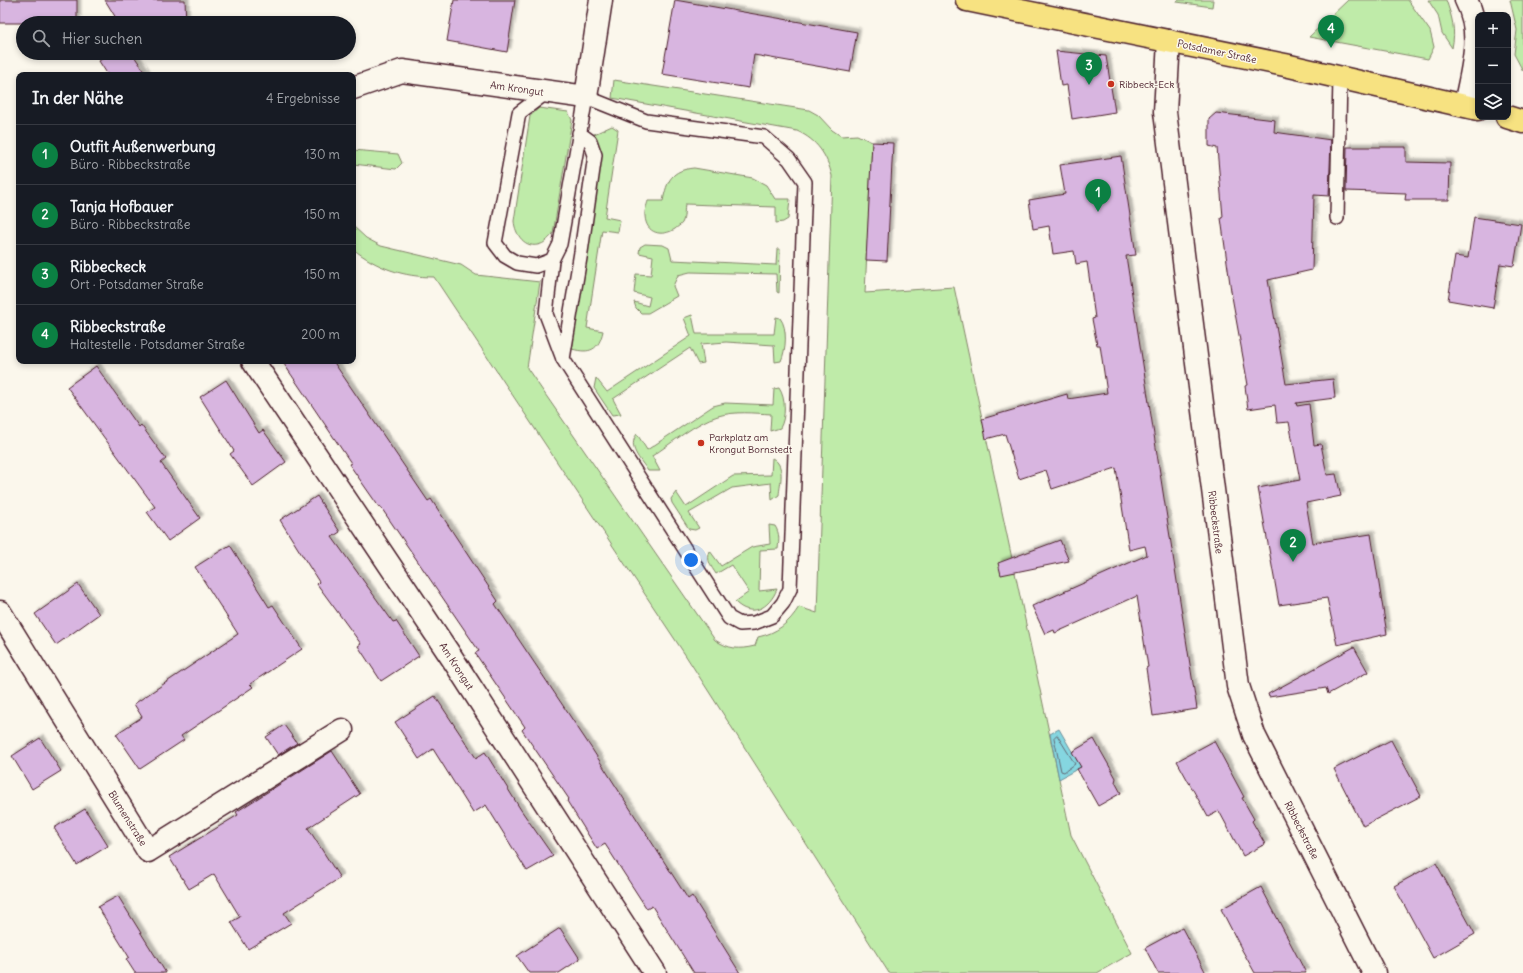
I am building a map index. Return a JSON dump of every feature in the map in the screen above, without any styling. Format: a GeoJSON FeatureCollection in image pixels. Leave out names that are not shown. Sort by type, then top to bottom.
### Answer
{"type":"FeatureCollection","features":[{"type":"Feature","properties":{"kind":"main road","name":"Potsdamer Straße"},"geometry":{"type":"LineString","coordinates":[[967,0],[1169,41],[1472,107]]}},
{"type":"Feature","properties":{"kind":"main road"},"geometry":{"type":"LineString","coordinates":[[1511,118],[1523,122]]}},
{"type":"Feature","properties":{"kind":"street"},"geometry":{"type":"LineString","coordinates":[[586,98],[601,0]]}},
{"type":"Feature","properties":{"kind":"street"},"geometry":{"type":"LineString","coordinates":[[1466,0],[1473,12],[1477,30],[1472,107]]}},
{"type":"Feature","properties":{"kind":"street","name":"Ribbeckstraße"},"geometry":{"type":"LineString","coordinates":[[1169,41],[1165,112],[1238,686],[1254,735],[1374,973]]}},
{"type":"Feature","properties":{"kind":"street","name":"Am Krongut"},"geometry":{"type":"LineString","coordinates":[[356,87],[402,71],[586,98]]}},
{"type":"Feature","properties":{"kind":"street","name":"Am Krongut"},"geometry":{"type":"LineString","coordinates":[[255,364],[452,658],[655,973]]}},
{"type":"Feature","properties":{"kind":"street","name":"Blumenstraße"},"geometry":{"type":"LineString","coordinates":[[0,612],[148,851],[342,730]]}},
{"type":"Feature","properties":{"kind":"lane"},"geometry":{"type":"LineString","coordinates":[[1337,218],[1340,78]]}},
{"type":"Feature","properties":{"kind":"lane"},"geometry":{"type":"LineString","coordinates":[[547,92],[519,113],[495,243],[505,256],[517,263],[536,266],[552,260]]}},
{"type":"Feature","properties":{"kind":"lane"},"geometry":{"type":"LineString","coordinates":[[586,98],[646,121],[764,137],[789,159],[805,182],[790,589],[783,603],[772,616],[754,623],[740,624],[729,618],[563,359],[546,314],[552,260],[560,244],[586,98]]}},
{"type":"Feature","properties":{"kind":"lane"},"geometry":{"type":"LineString","coordinates":[[563,359],[581,252],[595,155],[590,141],[579,133]]}},
{"type":"Feature","properties":{"kind":"green space"},"geometry":{"type":"Polygon","coordinates":[[[1178,0],[1213,0],[1212,7],[1177,2],[1178,0]]]}},
{"type":"Feature","properties":{"kind":"green space"},"geometry":{"type":"Polygon","coordinates":[[[1348,0],[1408,0],[1430,31],[1434,47],[1428,59],[1309,37],[1348,0]]]}},
{"type":"Feature","properties":{"kind":"green space"},"geometry":{"type":"Polygon","coordinates":[[[1428,0],[1446,0],[1453,24],[1454,35],[1452,48],[1442,33],[1438,15],[1428,0]]]}},
{"type":"Feature","properties":{"kind":"green space"},"geometry":{"type":"Polygon","coordinates":[[[1510,0],[1523,0],[1523,71],[1514,54],[1517,30],[1510,0]]]}},
{"type":"Feature","properties":{"kind":"green space"},"geometry":{"type":"Polygon","coordinates":[[[614,80],[809,110],[818,115],[832,130],[841,136],[857,135],[872,142],[865,293],[954,287],[1071,835],[1132,953],[1097,973],[889,973],[686,656],[434,277],[423,277],[391,270],[371,261],[356,251],[356,229],[366,238],[381,246],[461,265],[476,275],[540,282],[527,368],[715,640],[734,648],[755,646],[758,637],[777,630],[791,618],[799,607],[817,613],[832,176],[830,168],[824,155],[816,144],[797,131],[612,98],[614,80]]]}},
{"type":"Feature","properties":{"kind":"green space"},"geometry":{"type":"Polygon","coordinates":[[[539,108],[568,112],[572,120],[553,234],[541,244],[530,245],[519,236],[516,231],[514,221],[530,116],[539,108]]]}},
{"type":"Feature","properties":{"kind":"green space"},"geometry":{"type":"Polygon","coordinates":[[[612,126],[618,130],[605,217],[620,220],[618,232],[602,230],[587,328],[603,331],[599,343],[593,349],[584,351],[572,349],[602,154],[592,135],[612,126]]]}},
{"type":"Feature","properties":{"kind":"green space"},"geometry":{"type":"Polygon","coordinates":[[[356,150],[398,154],[402,163],[396,169],[356,164],[356,150]]]}},
{"type":"Feature","properties":{"kind":"green space"},"geometry":{"type":"Polygon","coordinates":[[[694,168],[753,178],[766,185],[775,199],[790,199],[788,219],[783,222],[776,223],[776,207],[685,204],[684,219],[675,229],[665,233],[652,230],[648,227],[646,222],[645,211],[648,201],[663,201],[666,188],[671,178],[680,171],[694,168]]]}},
{"type":"Feature","properties":{"kind":"green space"},"geometry":{"type":"Polygon","coordinates":[[[645,244],[663,245],[669,248],[672,260],[776,265],[777,249],[780,249],[779,293],[777,292],[776,274],[690,272],[678,275],[673,286],[677,296],[648,313],[641,313],[636,308],[634,302],[648,306],[650,297],[634,293],[636,274],[651,275],[653,256],[639,253],[640,247],[645,244]]]}},
{"type":"Feature","properties":{"kind":"green space"},"geometry":{"type":"Polygon","coordinates":[[[692,315],[696,334],[774,334],[776,317],[780,318],[783,322],[785,333],[784,351],[781,361],[775,362],[774,345],[726,342],[701,344],[704,363],[698,364],[690,348],[613,399],[621,414],[612,415],[594,388],[596,378],[607,392],[691,336],[684,318],[692,315]]]}},
{"type":"Feature","properties":{"kind":"green space"},"geometry":{"type":"Polygon","coordinates":[[[779,388],[784,402],[784,414],[780,428],[770,431],[771,414],[724,414],[701,423],[652,456],[660,471],[648,471],[636,453],[633,444],[637,434],[647,450],[713,406],[725,403],[773,405],[774,389],[779,388]]]}},
{"type":"Feature","properties":{"kind":"green space"},"geometry":{"type":"Polygon","coordinates":[[[772,458],[779,465],[781,470],[781,480],[779,495],[772,500],[771,483],[732,488],[689,513],[699,528],[695,530],[689,529],[672,503],[671,499],[676,492],[686,507],[733,476],[771,475],[772,458]]]}},
{"type":"Feature","properties":{"kind":"green space"},"geometry":{"type":"Polygon","coordinates":[[[769,525],[775,526],[778,532],[778,549],[760,550],[759,591],[777,589],[774,596],[764,606],[759,609],[747,610],[735,602],[749,592],[731,565],[716,574],[710,563],[710,551],[721,566],[752,547],[770,544],[769,525]]]}},
{"type":"Feature","properties":{"kind":"water"},"geometry":{"type":"Polygon","coordinates":[[[1059,729],[1081,767],[1059,779],[1050,734],[1059,729]]]}},
{"type":"Feature","properties":{"kind":"building"},"geometry":{"type":"Polygon","coordinates":[[[0,0],[77,0],[77,16],[16,16],[16,23],[0,23],[0,0]]]}},
{"type":"Feature","properties":{"kind":"building"},"geometry":{"type":"Polygon","coordinates":[[[105,0],[185,0],[186,16],[115,16],[105,0]]]}},
{"type":"Feature","properties":{"kind":"building"},"geometry":{"type":"Polygon","coordinates":[[[454,0],[515,0],[507,52],[447,41],[454,0]]]}},
{"type":"Feature","properties":{"kind":"building"},"geometry":{"type":"Polygon","coordinates":[[[675,0],[857,32],[850,72],[754,55],[749,88],[662,74],[675,0]]]}},
{"type":"Feature","properties":{"kind":"building"},"geometry":{"type":"Polygon","coordinates":[[[1056,51],[1106,56],[1115,112],[1072,119],[1067,85],[1061,86],[1056,51]]]}},
{"type":"Feature","properties":{"kind":"building"},"geometry":{"type":"Polygon","coordinates":[[[137,60],[145,72],[106,72],[99,61],[137,60]]]}},
{"type":"Feature","properties":{"kind":"building"},"geometry":{"type":"Polygon","coordinates":[[[1216,113],[1275,120],[1274,132],[1331,140],[1329,196],[1314,195],[1312,270],[1268,280],[1286,384],[1333,379],[1335,398],[1296,403],[1297,406],[1309,404],[1314,445],[1321,444],[1327,475],[1336,474],[1341,496],[1306,503],[1313,543],[1371,534],[1387,634],[1337,645],[1327,598],[1279,605],[1258,488],[1300,480],[1289,422],[1277,423],[1275,405],[1248,409],[1245,386],[1248,385],[1231,291],[1221,218],[1223,217],[1217,148],[1209,146],[1209,119],[1216,113]]]}},
{"type":"Feature","properties":{"kind":"building"},"geometry":{"type":"Polygon","coordinates":[[[872,142],[893,143],[887,261],[866,260],[872,142]]]}},
{"type":"Feature","properties":{"kind":"building"},"geometry":{"type":"Polygon","coordinates":[[[1347,147],[1406,147],[1406,162],[1450,163],[1449,200],[1405,200],[1406,193],[1346,191],[1347,147]]]}},
{"type":"Feature","properties":{"kind":"building"},"geometry":{"type":"Polygon","coordinates":[[[1121,156],[1136,255],[1126,256],[1197,709],[1153,716],[1146,668],[1148,667],[1137,596],[1055,633],[1054,630],[1045,634],[1032,606],[1147,555],[1145,546],[1129,550],[1116,468],[1052,489],[1046,470],[1019,479],[1005,434],[986,439],[982,419],[1067,394],[1068,399],[1107,393],[1100,345],[1097,345],[1092,319],[1095,318],[1087,262],[1076,264],[1074,251],[1053,254],[1049,226],[1033,229],[1029,200],[1065,194],[1060,165],[1121,156]]]}},
{"type":"Feature","properties":{"kind":"building"},"geometry":{"type":"Polygon","coordinates":[[[1474,217],[1521,224],[1514,266],[1500,264],[1493,308],[1448,300],[1455,256],[1468,258],[1474,217]]]}},
{"type":"Feature","properties":{"kind":"building"},"geometry":{"type":"Polygon","coordinates":[[[284,364],[335,364],[428,501],[431,499],[498,601],[495,604],[592,749],[688,899],[692,896],[740,973],[694,973],[652,906],[647,909],[605,844],[597,849],[567,801],[569,799],[522,730],[525,727],[475,653],[479,651],[380,506],[379,507],[349,464],[351,463],[284,364]]]}},
{"type":"Feature","properties":{"kind":"building"},"geometry":{"type":"Polygon","coordinates":[[[96,366],[139,427],[141,425],[166,459],[161,463],[200,518],[168,541],[147,512],[155,507],[67,387],[96,366]]]}},
{"type":"Feature","properties":{"kind":"building"},"geometry":{"type":"Polygon","coordinates":[[[226,380],[259,433],[263,430],[286,462],[253,486],[230,454],[234,451],[200,397],[226,380]]]}},
{"type":"Feature","properties":{"kind":"building"},"geometry":{"type":"Polygon","coordinates":[[[317,496],[340,532],[332,537],[393,622],[396,621],[419,656],[381,681],[358,646],[361,644],[317,584],[319,582],[280,520],[317,496]]]}},
{"type":"Feature","properties":{"kind":"building"},"geometry":{"type":"Polygon","coordinates":[[[1060,540],[1069,561],[1001,575],[998,563],[1060,540]]]}},
{"type":"Feature","properties":{"kind":"building"},"geometry":{"type":"Polygon","coordinates":[[[230,545],[269,607],[273,605],[302,649],[250,684],[253,687],[181,736],[184,740],[140,769],[116,734],[142,717],[134,704],[238,634],[195,567],[230,545]]]}},
{"type":"Feature","properties":{"kind":"building"},"geometry":{"type":"Polygon","coordinates":[[[78,584],[99,614],[56,645],[35,614],[78,584]]]}},
{"type":"Feature","properties":{"kind":"building"},"geometry":{"type":"Polygon","coordinates":[[[1354,647],[1368,672],[1328,694],[1326,688],[1269,697],[1268,694],[1354,647]]]}},
{"type":"Feature","properties":{"kind":"building"},"geometry":{"type":"Polygon","coordinates":[[[435,696],[476,758],[485,752],[521,810],[553,856],[527,871],[486,805],[473,813],[433,749],[419,759],[395,722],[435,696]]]}},
{"type":"Feature","properties":{"kind":"building"},"geometry":{"type":"Polygon","coordinates":[[[284,725],[297,743],[278,755],[266,737],[284,725]]]}},
{"type":"Feature","properties":{"kind":"building"},"geometry":{"type":"Polygon","coordinates":[[[40,738],[61,771],[32,789],[12,756],[40,738]]]}},
{"type":"Feature","properties":{"kind":"building"},"geometry":{"type":"Polygon","coordinates":[[[1094,739],[1116,778],[1115,782],[1121,793],[1098,806],[1077,769],[1081,767],[1072,752],[1094,739]]]}},
{"type":"Feature","properties":{"kind":"building"},"geometry":{"type":"Polygon","coordinates":[[[1391,740],[1421,796],[1363,826],[1334,769],[1391,740]]]}},
{"type":"Feature","properties":{"kind":"building"},"geometry":{"type":"Polygon","coordinates":[[[1214,741],[1244,797],[1242,798],[1254,819],[1252,821],[1265,844],[1243,856],[1219,811],[1208,817],[1177,761],[1214,741]]]}},
{"type":"Feature","properties":{"kind":"building"},"geometry":{"type":"Polygon","coordinates":[[[332,751],[360,794],[308,828],[340,878],[284,913],[291,923],[248,949],[231,922],[240,917],[214,874],[189,889],[169,857],[238,815],[236,812],[332,751]]]}},
{"type":"Feature","properties":{"kind":"building"},"geometry":{"type":"Polygon","coordinates":[[[85,809],[108,846],[77,865],[54,828],[85,809]]]}},
{"type":"Feature","properties":{"kind":"building"},"geometry":{"type":"Polygon","coordinates":[[[1436,863],[1475,934],[1433,958],[1394,886],[1436,863]]]}},
{"type":"Feature","properties":{"kind":"building"},"geometry":{"type":"Polygon","coordinates":[[[1261,887],[1306,973],[1255,973],[1242,950],[1221,909],[1261,887]]]}},
{"type":"Feature","properties":{"kind":"building"},"geometry":{"type":"Polygon","coordinates":[[[118,896],[166,973],[135,973],[126,959],[129,957],[98,907],[118,896]]]}},
{"type":"Feature","properties":{"kind":"building"},"geometry":{"type":"Polygon","coordinates":[[[560,928],[580,959],[559,973],[529,973],[517,956],[560,928]]]}},
{"type":"Feature","properties":{"kind":"building"},"geometry":{"type":"Polygon","coordinates":[[[1182,928],[1206,973],[1158,973],[1145,948],[1182,928]]]}},
{"type":"Feature","properties":{"kind":"place","name":"Ribbeckstraße"},"geometry":{"type":"Point","coordinates":[1331,48]}},
{"type":"Feature","properties":{"kind":"place","name":"Ribbeck-Eck"},"geometry":{"type":"Point","coordinates":[1111,84]}},
{"type":"Feature","properties":{"kind":"place","name":"Ribbeckeck"},"geometry":{"type":"Point","coordinates":[1089,85]}},
{"type":"Feature","properties":{"kind":"place","name":"Outfit Außenwerbung"},"geometry":{"type":"Point","coordinates":[1098,212]}},
{"type":"Feature","properties":{"kind":"place","name":"Parkplatz am Krongut Bornstedt"},"geometry":{"type":"Point","coordinates":[701,443]}},
{"type":"Feature","properties":{"kind":"place","name":"Tanja Hofbauer"},"geometry":{"type":"Point","coordinates":[1293,562]}}]}
